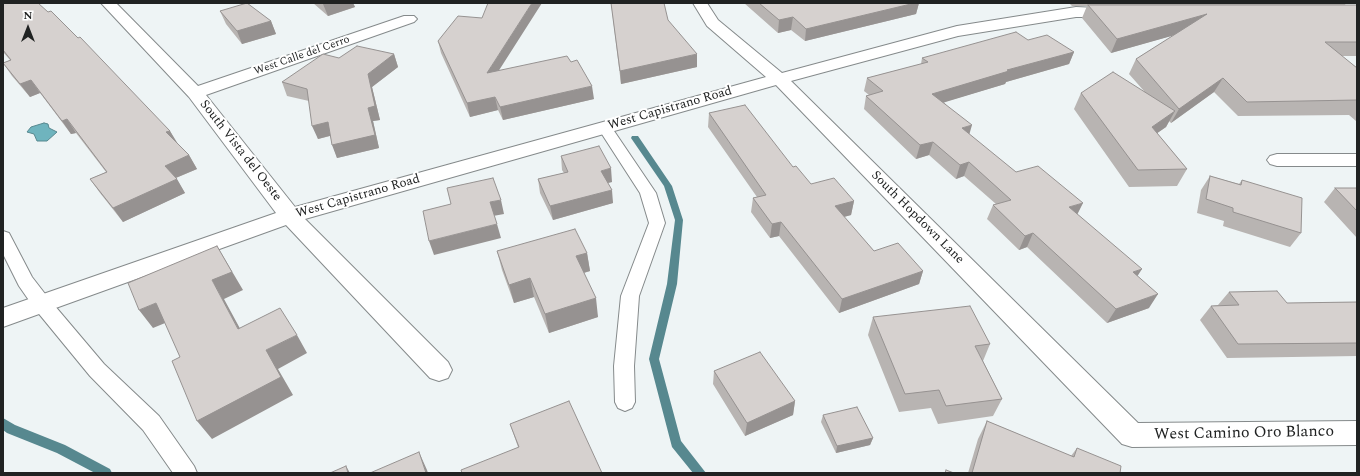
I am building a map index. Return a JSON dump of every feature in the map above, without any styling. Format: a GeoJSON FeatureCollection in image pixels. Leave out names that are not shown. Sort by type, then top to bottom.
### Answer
{"type":"FeatureCollection","features":[{"type":"Feature","properties":{"kind":"street","name":"South Vista del Oeste"},"geometry":{"type":"LineString","coordinates":[[108,3],[195,93],[290,216],[439,370]]}},
{"type":"Feature","properties":{"kind":"street","name":"South Hopdown Lane"},"geometry":{"type":"LineString","coordinates":[[700,3],[712,23],[779,79],[1132,435]]}},
{"type":"Feature","properties":{"kind":"street","name":"West Capistrano Road"},"geometry":{"type":"LineString","coordinates":[[3,318],[290,216],[779,79],[957,31],[1076,12],[1130,12]]}},
{"type":"Feature","properties":{"kind":"street","name":"West Calle del Cerro"},"geometry":{"type":"LineString","coordinates":[[195,93],[409,19]]}},
{"type":"Feature","properties":{"kind":"street"},"geometry":{"type":"LineString","coordinates":[[1277,160],[1357,160]]}},
{"type":"Feature","properties":{"kind":"street","name":"West Camino Oro Blanco"},"geometry":{"type":"LineString","coordinates":[[1132,435],[1357,433]]}},
{"type":"Feature","properties":{"kind":"lane"},"geometry":{"type":"LineString","coordinates":[[605,128],[648,194],[657,223],[630,296],[624,366],[624,402]]}},
{"type":"Feature","properties":{"kind":"lane"},"geometry":{"type":"LineString","coordinates":[[3,237],[25,281],[42,304],[97,370],[151,423],[186,473]]}},
{"type":"Feature","properties":{"kind":"water"},"geometry":{"type":"Polygon","coordinates":[[[44,123],[48,124],[49,128],[57,132],[47,141],[37,141],[34,134],[27,132],[31,127],[44,123]]]}},
{"type":"Feature","properties":{"kind":"building"},"geometry":{"type":"Polygon","coordinates":[[[3,3],[38,3],[48,12],[51,11],[78,38],[80,37],[170,131],[166,132],[189,155],[165,166],[177,179],[113,208],[90,179],[107,172],[67,119],[62,121],[31,80],[20,84],[3,63],[11,60],[3,50],[3,3]]]}},
{"type":"Feature","properties":{"kind":"building"},"geometry":{"type":"Polygon","coordinates":[[[247,3],[271,21],[237,31],[220,11],[247,3]]]}},
{"type":"Feature","properties":{"kind":"building"},"geometry":{"type":"Polygon","coordinates":[[[488,3],[532,3],[487,73],[567,56],[571,62],[577,60],[592,86],[500,107],[495,97],[467,103],[438,41],[458,16],[482,18],[488,3]]]}},
{"type":"Feature","properties":{"kind":"building"},"geometry":{"type":"Polygon","coordinates":[[[611,3],[664,3],[668,20],[697,54],[620,71],[611,3]]]}},
{"type":"Feature","properties":{"kind":"building"},"geometry":{"type":"Polygon","coordinates":[[[759,3],[915,3],[806,29],[793,17],[779,20],[759,3]]]}},
{"type":"Feature","properties":{"kind":"building"},"geometry":{"type":"Polygon","coordinates":[[[1088,5],[1357,5],[1357,42],[1325,42],[1357,68],[1357,100],[1247,102],[1223,78],[1179,109],[1136,59],[1207,14],[1117,39],[1088,5]]]}},
{"type":"Feature","properties":{"kind":"building"},"geometry":{"type":"Polygon","coordinates":[[[1016,32],[1028,40],[1047,35],[1074,52],[1007,70],[1009,71],[932,94],[972,125],[962,128],[1016,172],[1038,166],[1083,203],[1069,207],[1142,269],[1133,272],[1158,294],[1116,309],[1033,233],[1025,236],[993,205],[1011,200],[969,162],[960,165],[933,142],[920,145],[866,96],[883,91],[867,78],[928,62],[922,58],[1016,32]]]}},
{"type":"Feature","properties":{"kind":"building"},"geometry":{"type":"Polygon","coordinates":[[[357,46],[394,54],[368,74],[375,106],[368,108],[375,135],[332,145],[328,122],[312,126],[307,89],[282,82],[323,54],[339,58],[357,46]]]}},
{"type":"Feature","properties":{"kind":"building"},"geometry":{"type":"Polygon","coordinates":[[[1113,72],[1175,111],[1152,127],[1187,169],[1138,170],[1081,93],[1113,72]]]}},
{"type":"Feature","properties":{"kind":"building"},"geometry":{"type":"Polygon","coordinates":[[[745,105],[793,167],[796,166],[811,184],[834,178],[854,201],[835,206],[874,251],[898,243],[923,271],[842,299],[781,222],[772,224],[753,198],[766,195],[709,113],[745,105]]]}},
{"type":"Feature","properties":{"kind":"building"},"geometry":{"type":"Polygon","coordinates":[[[599,146],[611,168],[601,171],[612,190],[550,206],[538,179],[568,172],[561,156],[599,146]]]}},
{"type":"Feature","properties":{"kind":"building"},"geometry":{"type":"Polygon","coordinates":[[[1210,176],[1241,185],[1242,180],[1302,198],[1301,233],[1233,212],[1233,208],[1206,199],[1210,176]]]}},
{"type":"Feature","properties":{"kind":"building"},"geometry":{"type":"Polygon","coordinates":[[[493,178],[501,200],[490,202],[497,224],[429,241],[423,211],[451,204],[447,188],[493,178]]]}},
{"type":"Feature","properties":{"kind":"building"},"geometry":{"type":"Polygon","coordinates":[[[1335,188],[1357,188],[1357,211],[1335,188]]]}},
{"type":"Feature","properties":{"kind":"building"},"geometry":{"type":"Polygon","coordinates":[[[575,229],[587,253],[576,256],[596,298],[545,314],[530,278],[509,285],[497,251],[575,229]]]}},
{"type":"Feature","properties":{"kind":"building"},"geometry":{"type":"Polygon","coordinates":[[[217,246],[232,272],[212,280],[238,329],[280,308],[297,335],[266,350],[281,377],[197,421],[172,361],[180,357],[156,303],[139,310],[128,283],[217,246]]]}},
{"type":"Feature","properties":{"kind":"building"},"geometry":{"type":"Polygon","coordinates":[[[1277,291],[1287,303],[1357,302],[1357,343],[1238,344],[1211,306],[1239,305],[1229,292],[1277,291]]]}},
{"type":"Feature","properties":{"kind":"building"},"geometry":{"type":"Polygon","coordinates":[[[970,306],[990,344],[975,346],[1002,399],[946,406],[939,390],[905,394],[873,317],[970,306]]]}},
{"type":"Feature","properties":{"kind":"building"},"geometry":{"type":"Polygon","coordinates":[[[760,352],[795,401],[747,423],[714,371],[760,352]]]}},
{"type":"Feature","properties":{"kind":"building"},"geometry":{"type":"Polygon","coordinates":[[[569,401],[602,473],[462,473],[461,470],[519,447],[510,424],[569,401]]]}},
{"type":"Feature","properties":{"kind":"building"},"geometry":{"type":"Polygon","coordinates":[[[857,407],[873,438],[837,446],[823,415],[857,407]]]}},
{"type":"Feature","properties":{"kind":"building"},"geometry":{"type":"Polygon","coordinates":[[[987,421],[1074,457],[1077,448],[1121,466],[1120,473],[972,473],[987,421]]]}},
{"type":"Feature","properties":{"kind":"building"},"geometry":{"type":"Polygon","coordinates":[[[419,452],[426,473],[370,473],[419,452]]]}},
{"type":"Feature","properties":{"kind":"building"},"geometry":{"type":"Polygon","coordinates":[[[346,466],[348,473],[330,473],[346,466]]]}},
{"type":"Feature","properties":{"kind":"building"},"geometry":{"type":"Polygon","coordinates":[[[946,470],[954,473],[945,473],[946,470]]]}},
{"type":"Feature","properties":{"kind":"waterway"},"geometry":{"type":"LineString","coordinates":[[635,138],[668,186],[679,220],[672,284],[654,359],[676,443],[700,473]]}},
{"type":"Feature","properties":{"kind":"waterway"},"geometry":{"type":"LineString","coordinates":[[3,423],[11,429],[61,449],[106,473]]}}]}
